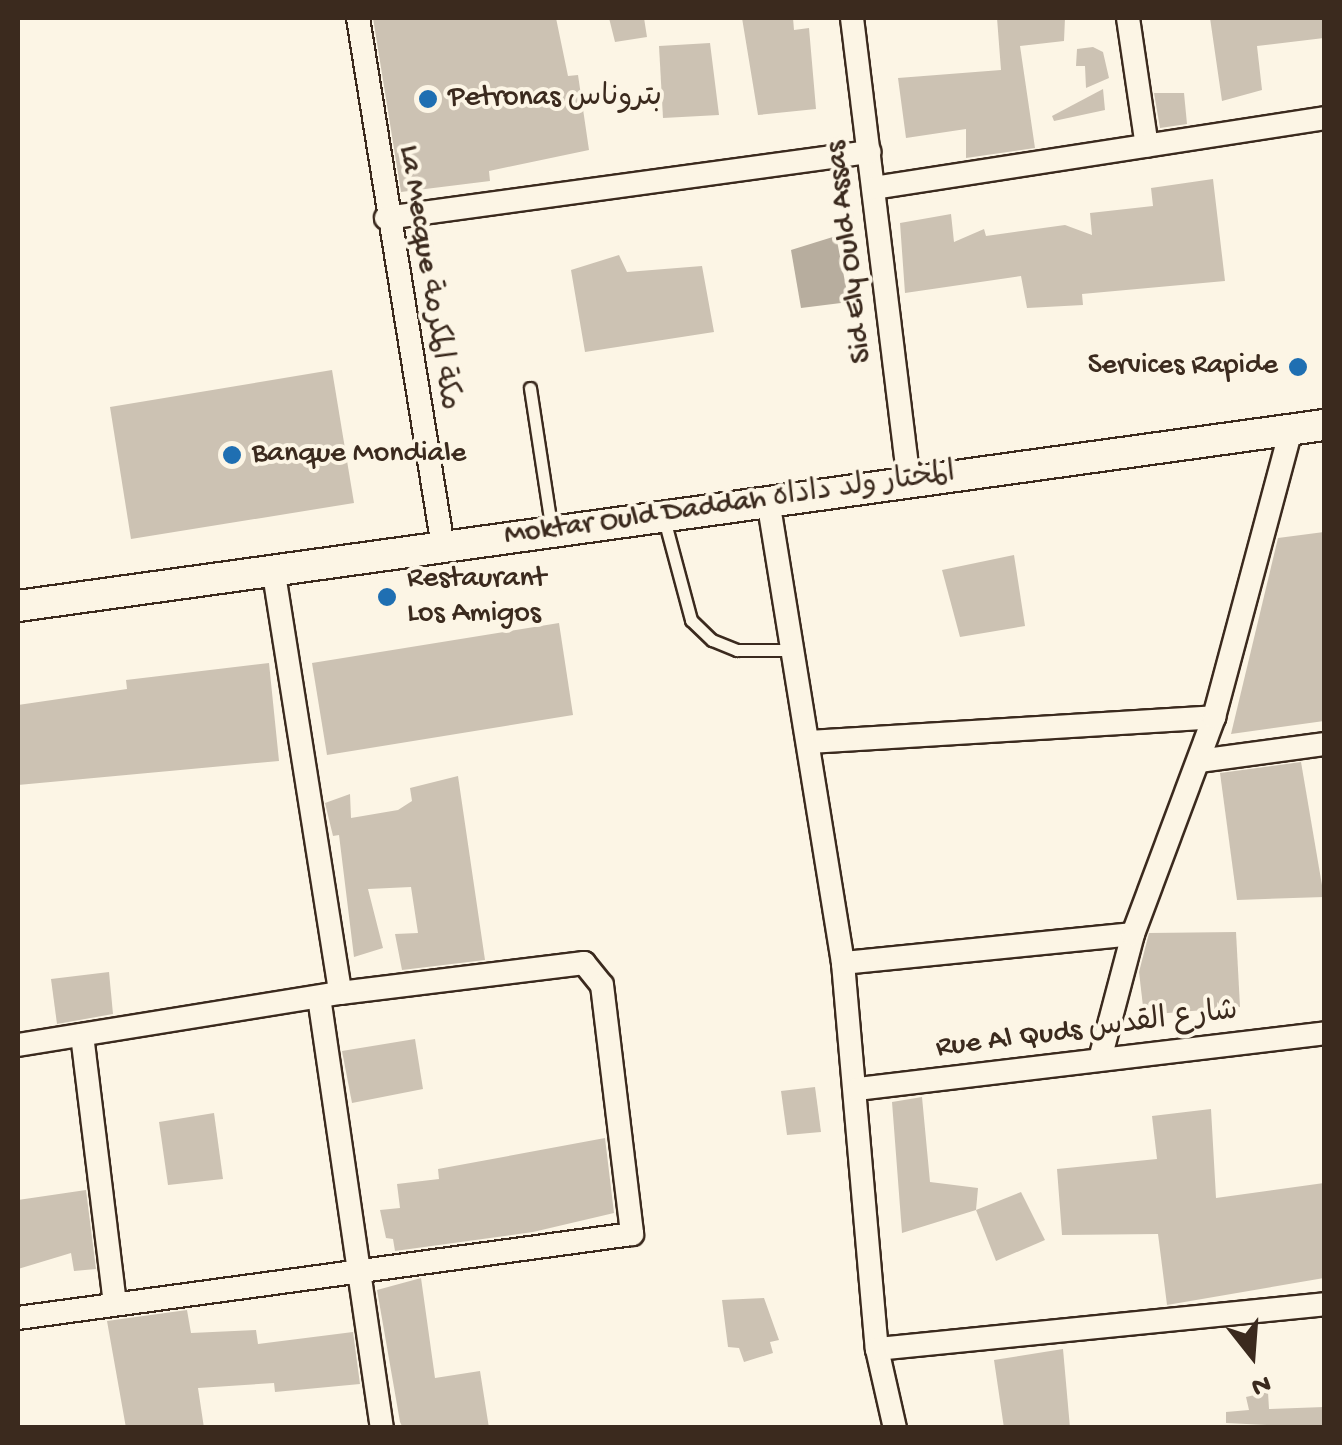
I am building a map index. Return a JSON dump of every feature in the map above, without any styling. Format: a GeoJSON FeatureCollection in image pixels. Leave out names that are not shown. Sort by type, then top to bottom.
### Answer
{"type":"FeatureCollection","features":[{"type":"Feature","properties":{"kind":"main road","name":"Moktar Ould Daddah المختار ولد داداه"},"geometry":{"type":"LineString","coordinates":[[18,606],[274,574],[768,500],[1324,425]]}},
{"type":"Feature","properties":{"kind":"street","name":"La Mecque مكة المكرمة"},"geometry":{"type":"LineString","coordinates":[[358,18],[386,218],[442,548]]}},
{"type":"Feature","properties":{"kind":"street","name":"Sid Ely Ould Assas"},"geometry":{"type":"LineString","coordinates":[[852,18],[909,480]]}},
{"type":"Feature","properties":{"kind":"street"},"geometry":{"type":"LineString","coordinates":[[1128,18],[1147,146]]}},
{"type":"Feature","properties":{"kind":"street"},"geometry":{"type":"LineString","coordinates":[[874,188],[1324,118]]}},
{"type":"Feature","properties":{"kind":"street"},"geometry":{"type":"LineString","coordinates":[[386,218],[870,152]]}},
{"type":"Feature","properties":{"kind":"street"},"geometry":{"type":"LineString","coordinates":[[1100,1059],[1134,934],[1214,717],[1291,430]]}},
{"type":"Feature","properties":{"kind":"street"},"geometry":{"type":"LineString","coordinates":[[768,500],[843,963],[878,1349],[895,1428]]}},
{"type":"Feature","properties":{"kind":"street"},"geometry":{"type":"LineString","coordinates":[[274,574],[382,1428]]}},
{"type":"Feature","properties":{"kind":"street"},"geometry":{"type":"LineString","coordinates":[[808,742],[1214,717]]}},
{"type":"Feature","properties":{"kind":"street"},"geometry":{"type":"LineString","coordinates":[[1199,761],[1324,744]]}},
{"type":"Feature","properties":{"kind":"street"},"geometry":{"type":"LineString","coordinates":[[843,963],[1134,934]]}},
{"type":"Feature","properties":{"kind":"street"},"geometry":{"type":"LineString","coordinates":[[18,1045],[329,995],[584,963],[602,985],[632,1234],[18,1318]]}},
{"type":"Feature","properties":{"kind":"street","name":"Rue Al Quds شارع القدس"},"geometry":{"type":"LineString","coordinates":[[857,1089],[1324,1033]]}},
{"type":"Feature","properties":{"kind":"street"},"geometry":{"type":"LineString","coordinates":[[82,1035],[115,1304]]}},
{"type":"Feature","properties":{"kind":"street"},"geometry":{"type":"LineString","coordinates":[[878,1349],[1324,1304]]}},
{"type":"Feature","properties":{"kind":"lane"},"geometry":{"type":"LineString","coordinates":[[530,388],[552,532]]}},
{"type":"Feature","properties":{"kind":"lane"},"geometry":{"type":"LineString","coordinates":[[664,515],[692,620],[712,640],[738,650],[793,650]]}},
{"type":"Feature","properties":{"kind":"shaded area"},"geometry":{"type":"Polygon","coordinates":[[[836,236],[849,302],[801,308],[791,250],[836,236]]]}},
{"type":"Feature","properties":{"kind":"building"},"geometry":{"type":"Polygon","coordinates":[[[373,18],[556,18],[568,76],[578,75],[589,150],[489,171],[490,181],[401,192],[373,18]]]}},
{"type":"Feature","properties":{"kind":"building"},"geometry":{"type":"Polygon","coordinates":[[[609,18],[644,18],[647,37],[615,42],[609,18]]]}},
{"type":"Feature","properties":{"kind":"building"},"geometry":{"type":"Polygon","coordinates":[[[742,18],[793,18],[794,30],[809,28],[816,109],[758,115],[742,18]]]}},
{"type":"Feature","properties":{"kind":"building"},"geometry":{"type":"Polygon","coordinates":[[[997,18],[1065,18],[1064,41],[1020,46],[1035,148],[966,158],[966,129],[906,138],[898,78],[1001,70],[997,18]]]}},
{"type":"Feature","properties":{"kind":"building"},"geometry":{"type":"Polygon","coordinates":[[[1210,18],[1324,18],[1324,38],[1257,46],[1262,90],[1222,101],[1210,18]]]}},
{"type":"Feature","properties":{"kind":"building"},"geometry":{"type":"Polygon","coordinates":[[[710,43],[719,115],[663,118],[659,46],[710,43]]]}},
{"type":"Feature","properties":{"kind":"building"},"geometry":{"type":"Polygon","coordinates":[[[1093,47],[1103,52],[1109,78],[1086,88],[1085,66],[1076,66],[1077,49],[1093,47]]]}},
{"type":"Feature","properties":{"kind":"building"},"geometry":{"type":"Polygon","coordinates":[[[1103,89],[1105,110],[1054,121],[1052,116],[1103,89]]]}},
{"type":"Feature","properties":{"kind":"building"},"geometry":{"type":"Polygon","coordinates":[[[1154,93],[1184,93],[1187,124],[1160,128],[1154,93]]]}},
{"type":"Feature","properties":{"kind":"building"},"geometry":{"type":"Polygon","coordinates":[[[1213,179],[1225,281],[1082,294],[1083,305],[1027,308],[1021,276],[905,293],[900,223],[951,214],[954,242],[984,229],[986,236],[1065,225],[1092,235],[1090,213],[1153,206],[1151,188],[1213,179]]]}},
{"type":"Feature","properties":{"kind":"building"},"geometry":{"type":"Polygon","coordinates":[[[619,255],[627,272],[702,266],[714,332],[585,352],[571,270],[619,255]]]}},
{"type":"Feature","properties":{"kind":"building","name":"Banque Mondiale"},"geometry":{"type":"Polygon","coordinates":[[[332,370],[354,503],[131,539],[110,407],[332,370]]]}},
{"type":"Feature","properties":{"kind":"building"},"geometry":{"type":"Polygon","coordinates":[[[1324,532],[1324,721],[1231,734],[1278,538],[1324,532]]]}},
{"type":"Feature","properties":{"kind":"building"},"geometry":{"type":"Polygon","coordinates":[[[1014,555],[1025,626],[960,637],[942,570],[1014,555]]]}},
{"type":"Feature","properties":{"kind":"building"},"geometry":{"type":"Polygon","coordinates":[[[559,623],[573,715],[327,755],[312,663],[559,623]]]}},
{"type":"Feature","properties":{"kind":"building"},"geometry":{"type":"Polygon","coordinates":[[[269,663],[279,761],[18,785],[18,705],[127,689],[126,680],[269,663]]]}},
{"type":"Feature","properties":{"kind":"building"},"geometry":{"type":"Polygon","coordinates":[[[1301,762],[1324,897],[1237,900],[1220,773],[1301,762]]]}},
{"type":"Feature","properties":{"kind":"building"},"geometry":{"type":"Polygon","coordinates":[[[458,776],[485,960],[402,970],[395,934],[418,933],[411,887],[368,889],[383,948],[354,957],[339,835],[333,836],[325,803],[350,794],[351,818],[398,810],[412,801],[410,788],[458,776]]]}},
{"type":"Feature","properties":{"kind":"building"},"geometry":{"type":"Polygon","coordinates":[[[1236,932],[1240,1007],[1144,1015],[1139,972],[1149,933],[1236,932]]]}},
{"type":"Feature","properties":{"kind":"building"},"geometry":{"type":"Polygon","coordinates":[[[109,972],[113,1014],[57,1024],[51,979],[109,972]]]}},
{"type":"Feature","properties":{"kind":"building"},"geometry":{"type":"Polygon","coordinates":[[[415,1039],[423,1089],[352,1103],[342,1051],[415,1039]]]}},
{"type":"Feature","properties":{"kind":"building"},"geometry":{"type":"Polygon","coordinates":[[[815,1087],[821,1132],[787,1135],[781,1091],[815,1087]]]}},
{"type":"Feature","properties":{"kind":"building"},"geometry":{"type":"Polygon","coordinates":[[[922,1097],[930,1182],[978,1188],[976,1210],[902,1233],[892,1102],[922,1097]]]}},
{"type":"Feature","properties":{"kind":"building"},"geometry":{"type":"Polygon","coordinates":[[[1211,1109],[1216,1198],[1324,1183],[1324,1278],[1167,1305],[1158,1234],[1062,1235],[1057,1169],[1157,1159],[1152,1116],[1211,1109]]]}},
{"type":"Feature","properties":{"kind":"building"},"geometry":{"type":"Polygon","coordinates":[[[214,1113],[223,1179],[168,1185],[159,1122],[214,1113]]]}},
{"type":"Feature","properties":{"kind":"building"},"geometry":{"type":"Polygon","coordinates":[[[605,1138],[614,1213],[533,1232],[395,1251],[393,1239],[386,1238],[380,1210],[400,1208],[397,1184],[439,1179],[438,1169],[605,1138]]]}},
{"type":"Feature","properties":{"kind":"building"},"geometry":{"type":"Polygon","coordinates":[[[86,1190],[96,1269],[74,1271],[71,1253],[18,1269],[18,1200],[86,1190]]]}},
{"type":"Feature","properties":{"kind":"building"},"geometry":{"type":"Polygon","coordinates":[[[1021,1192],[1045,1240],[996,1261],[976,1210],[1021,1192]]]}},
{"type":"Feature","properties":{"kind":"building"},"geometry":{"type":"Polygon","coordinates":[[[421,1278],[435,1378],[480,1371],[489,1428],[403,1428],[400,1422],[377,1290],[421,1278]]]}},
{"type":"Feature","properties":{"kind":"building"},"geometry":{"type":"Polygon","coordinates":[[[764,1298],[779,1340],[770,1342],[773,1353],[744,1362],[739,1348],[728,1347],[722,1300],[764,1298]]]}},
{"type":"Feature","properties":{"kind":"building"},"geometry":{"type":"Polygon","coordinates":[[[187,1310],[191,1333],[256,1330],[258,1344],[353,1332],[360,1384],[275,1392],[274,1383],[198,1388],[204,1428],[126,1428],[107,1321],[187,1310]]]}},
{"type":"Feature","properties":{"kind":"building"},"geometry":{"type":"Polygon","coordinates":[[[1063,1349],[1070,1428],[1004,1428],[994,1360],[1063,1349]]]}},
{"type":"Feature","properties":{"kind":"building"},"geometry":{"type":"Polygon","coordinates":[[[1268,1392],[1269,1409],[1324,1407],[1324,1428],[1226,1423],[1226,1412],[1249,1410],[1246,1397],[1268,1392]]]}},
{"type":"Feature","properties":{"kind":"place","name":"Petronas بتروناس"},"geometry":{"type":"Point","coordinates":[428,99]}},
{"type":"Feature","properties":{"kind":"place","name":"Services Rapide"},"geometry":{"type":"Point","coordinates":[1298,367]}},
{"type":"Feature","properties":{"kind":"place","name":"Banque Mondiale"},"geometry":{"type":"Point","coordinates":[232,455]}},
{"type":"Feature","properties":{"kind":"place","name":"Restaurant Los Amigos"},"geometry":{"type":"Point","coordinates":[387,597]}}]}
